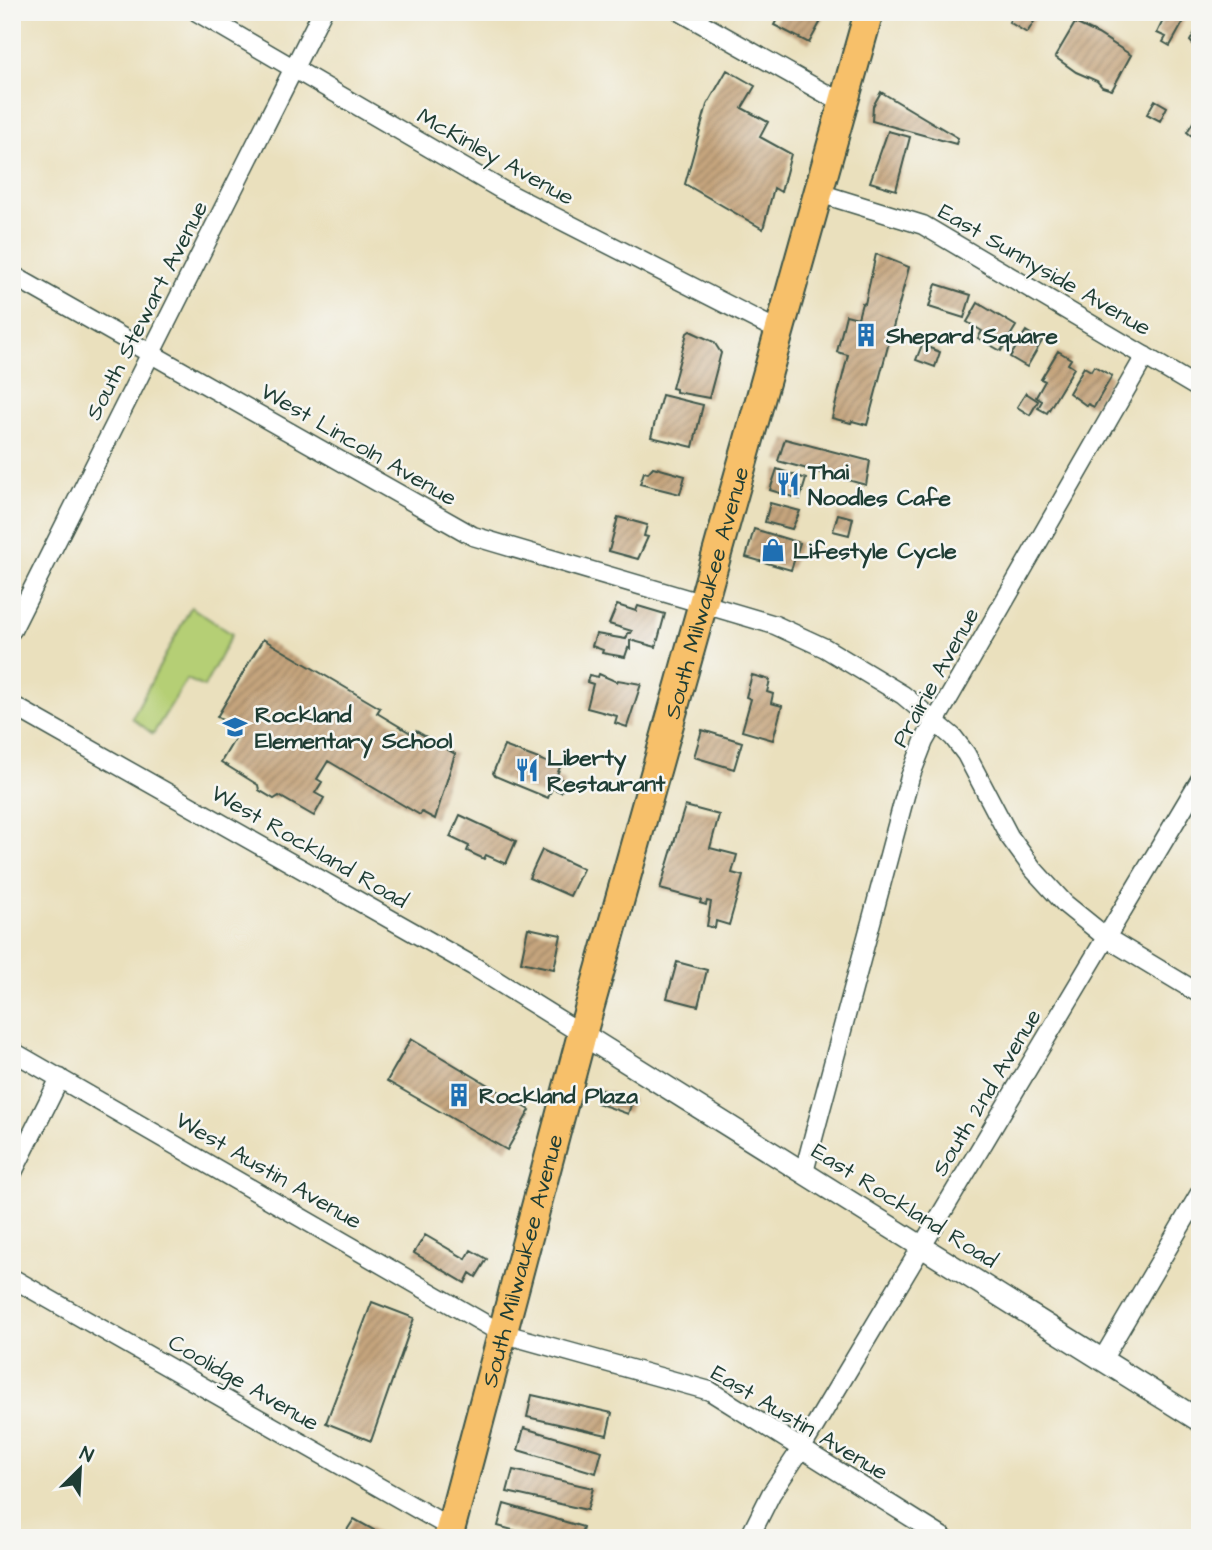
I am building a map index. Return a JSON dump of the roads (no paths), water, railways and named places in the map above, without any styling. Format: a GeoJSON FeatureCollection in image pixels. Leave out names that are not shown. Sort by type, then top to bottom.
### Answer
{"type":"FeatureCollection","features":[{"type":"Feature","properties":{"kind":"main road","name":"South Milwaukee Avenue"},"geometry":{"type":"LineString","coordinates":[[449,1533],[582,1034],[870,12]]}},
{"type":"Feature","properties":{"kind":"street","name":"McKinley Avenue"},"geometry":{"type":"LineString","coordinates":[[197,12],[502,190],[779,331]]}},
{"type":"Feature","properties":{"kind":"street","name":"South Stewart Avenue"},"geometry":{"type":"LineString","coordinates":[[12,630],[322,12]]}},
{"type":"Feature","properties":{"kind":"street"},"geometry":{"type":"LineString","coordinates":[[681,12],[844,104]]}},
{"type":"Feature","properties":{"kind":"street","name":"East Sunnyside Avenue"},"geometry":{"type":"LineString","coordinates":[[819,193],[923,225],[1200,389]]}},
{"type":"Feature","properties":{"kind":"street","name":"West Lincoln Avenue"},"geometry":{"type":"LineString","coordinates":[[12,275],[473,536],[775,625],[825,648],[903,695],[953,737],[967,754],[1009,836],[1032,869],[1065,904],[1107,938],[1200,993]]}},
{"type":"Feature","properties":{"kind":"street","name":"Prairie Avenue"},"geometry":{"type":"LineString","coordinates":[[804,1172],[910,777],[935,722],[1145,356]]}},
{"type":"Feature","properties":{"kind":"street","name":"West Rockland Road"},"geometry":{"type":"LineString","coordinates":[[12,705],[472,966],[582,1034]]}},
{"type":"Feature","properties":{"kind":"street","name":"South 2nd Avenue"},"geometry":{"type":"LineString","coordinates":[[749,1538],[771,1494],[802,1449],[1200,780]]}},
{"type":"Feature","properties":{"kind":"street","name":"East Rockland Road"},"geometry":{"type":"LineString","coordinates":[[582,1034],[1200,1421]]}},
{"type":"Feature","properties":{"kind":"street","name":"West Austin Avenue"},"geometry":{"type":"LineString","coordinates":[[12,1051],[501,1332]]}},
{"type":"Feature","properties":{"kind":"street"},"geometry":{"type":"LineString","coordinates":[[12,1174],[60,1078]]}},
{"type":"Feature","properties":{"kind":"street"},"geometry":{"type":"LineString","coordinates":[[1102,1360],[1200,1193]]}},
{"type":"Feature","properties":{"kind":"street","name":"Coolidge Avenue"},"geometry":{"type":"LineString","coordinates":[[12,1278],[449,1533]]}},
{"type":"Feature","properties":{"kind":"street","name":"East Austin Avenue"},"geometry":{"type":"LineString","coordinates":[[501,1332],[709,1391],[944,1538]]}},
{"type":"Feature","properties":{"kind":"place","name":"Shepard Square"},"geometry":{"type":"Point","coordinates":[866,335]}},
{"type":"Feature","properties":{"kind":"place","name":"Thai Noodles Cafe"},"geometry":{"type":"Point","coordinates":[788,484]}},
{"type":"Feature","properties":{"kind":"place","name":"Lifestyle Cycle"},"geometry":{"type":"Point","coordinates":[773,550]}},
{"type":"Feature","properties":{"kind":"place","name":"Rockland Elementary School"},"geometry":{"type":"Point","coordinates":[235,727]}},
{"type":"Feature","properties":{"kind":"place","name":"Liberty Restaurant"},"geometry":{"type":"Point","coordinates":[527,770]}},
{"type":"Feature","properties":{"kind":"place","name":"Rockland Plaza"},"geometry":{"type":"Point","coordinates":[459,1095]}}]}
